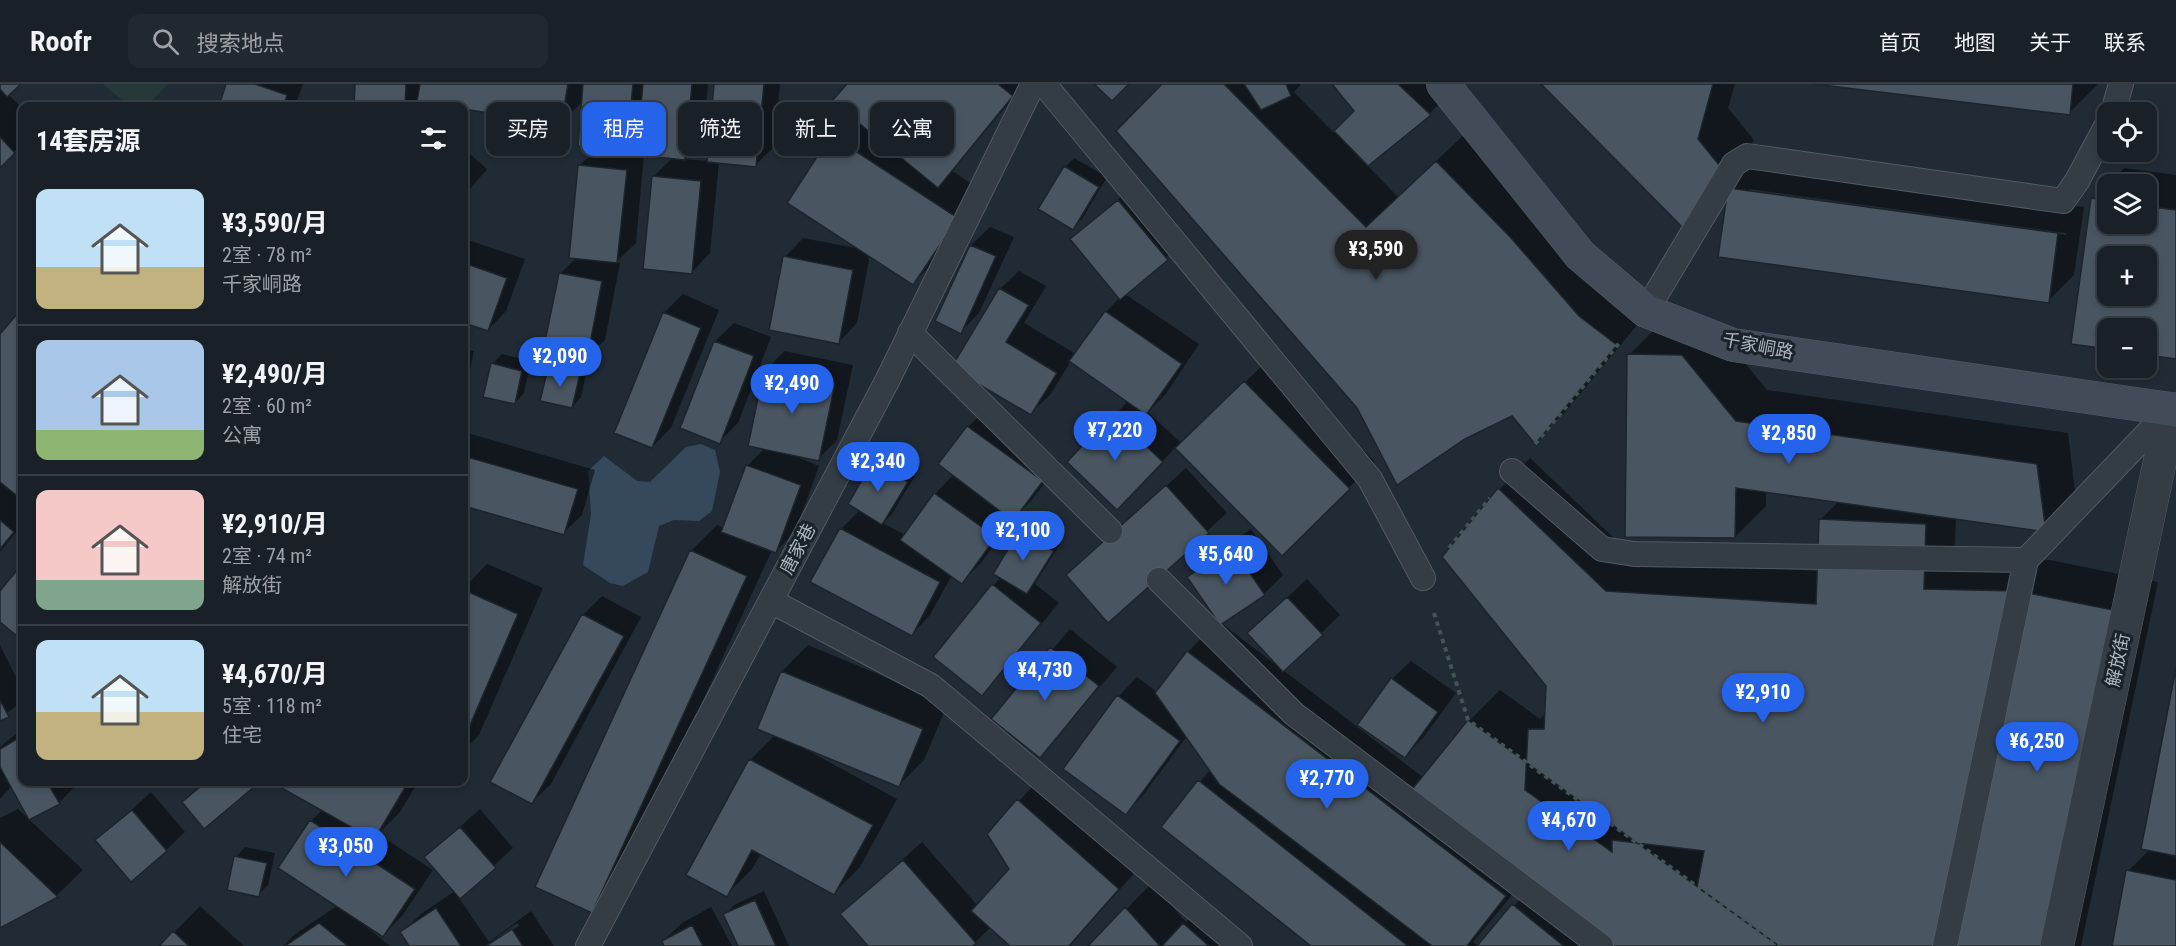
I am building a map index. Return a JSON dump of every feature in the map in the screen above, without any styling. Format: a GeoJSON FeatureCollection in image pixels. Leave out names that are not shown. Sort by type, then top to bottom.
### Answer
{"type":"FeatureCollection","features":[{"type":"Feature","properties":{"kind":"main road","name":"千家峒路"},"geometry":{"type":"LineString","coordinates":[[1443,84],[1580,255],[1646,311],[1733,345],[2174,409]]}},
{"type":"Feature","properties":{"kind":"street","name":"解放街"},"geometry":{"type":"LineString","coordinates":[[2057,946],[2174,409]]}},
{"type":"Feature","properties":{"kind":"lane","name":"唐家巷"},"geometry":{"type":"LineString","coordinates":[[588,946],[910,333],[1033,84]]}},
{"type":"Feature","properties":{"kind":"lane"},"geometry":{"type":"LineString","coordinates":[[1044,84],[1370,479],[1423,578]]}},
{"type":"Feature","properties":{"kind":"lane"},"geometry":{"type":"LineString","coordinates":[[2116,102],[2121,84]]}},
{"type":"Feature","properties":{"kind":"lane"},"geometry":{"type":"LineString","coordinates":[[1646,311],[1734,164],[1747,156],[2063,201],[2077,182],[2097,144]]}},
{"type":"Feature","properties":{"kind":"lane"},"geometry":{"type":"LineString","coordinates":[[910,333],[1110,531]]}},
{"type":"Feature","properties":{"kind":"lane"},"geometry":{"type":"LineString","coordinates":[[1945,946],[2026,560],[2174,409]]}},
{"type":"Feature","properties":{"kind":"lane"},"geometry":{"type":"LineString","coordinates":[[1512,471],[1602,549],[1634,554],[2026,560]]}},
{"type":"Feature","properties":{"kind":"lane"},"geometry":{"type":"LineString","coordinates":[[1159,580],[1294,714],[1601,946]]}},
{"type":"Feature","properties":{"kind":"lane"},"geometry":{"type":"LineString","coordinates":[[771,601],[931,686],[1240,946]]}},
{"type":"Feature","properties":{"kind":"path"},"geometry":{"type":"LineString","coordinates":[[1646,311],[1423,578],[1468,720],[1779,946]]}},
{"type":"Feature","properties":{"kind":"green space"},"geometry":{"type":"Polygon","coordinates":[[[103,84],[168,84],[151,102],[124,102],[103,84]]]}},
{"type":"Feature","properties":{"kind":"water"},"geometry":{"type":"Polygon","coordinates":[[[701,444],[715,450],[720,472],[712,511],[699,521],[674,520],[659,526],[648,572],[623,586],[610,583],[583,565],[591,514],[588,471],[604,456],[637,481],[650,482],[686,447],[701,444]]]}},
{"type":"Feature","properties":{"kind":"building"},"geometry":{"type":"Polygon","coordinates":[[[0,84],[21,84],[7,97],[0,89],[0,84]]]}},
{"type":"Feature","properties":{"kind":"building"},"geometry":{"type":"Polygon","coordinates":[[[226,84],[255,84],[287,95],[285,102],[220,102],[226,84]]]}},
{"type":"Feature","properties":{"kind":"building"},"geometry":{"type":"Polygon","coordinates":[[[355,84],[406,84],[405,102],[354,102],[355,84]]]}},
{"type":"Feature","properties":{"kind":"building"},"geometry":{"type":"Polygon","coordinates":[[[420,84],[568,84],[565,102],[486,102],[486,113],[468,110],[468,102],[417,101],[420,84]]]}},
{"type":"Feature","properties":{"kind":"building"},"geometry":{"type":"Polygon","coordinates":[[[583,84],[633,84],[631,102],[582,102],[582,146],[578,146],[583,84]]]}},
{"type":"Feature","properties":{"kind":"building"},"geometry":{"type":"Polygon","coordinates":[[[643,84],[692,84],[690,102],[678,102],[678,156],[685,156],[685,160],[646,156],[666,156],[666,102],[641,102],[643,84]]]}},
{"type":"Feature","properties":{"kind":"building"},"geometry":{"type":"Polygon","coordinates":[[[714,84],[764,84],[762,105],[762,102],[712,102],[714,84]]]}},
{"type":"Feature","properties":{"kind":"building"},"geometry":{"type":"Polygon","coordinates":[[[847,84],[998,84],[1013,96],[938,188],[899,156],[954,156],[954,102],[870,102],[870,132],[858,122],[858,102],[832,101],[847,84]]]}},
{"type":"Feature","properties":{"kind":"building"},"geometry":{"type":"Polygon","coordinates":[[[1094,84],[1129,84],[1112,101],[1094,84]]]}},
{"type":"Feature","properties":{"kind":"building"},"geometry":{"type":"Polygon","coordinates":[[[1162,84],[1224,84],[1366,227],[1436,161],[1512,239],[1579,316],[1617,345],[1535,444],[1512,416],[1465,439],[1397,485],[1357,408],[1116,131],[1162,84]]]}},
{"type":"Feature","properties":{"kind":"building"},"geometry":{"type":"Polygon","coordinates":[[[1244,84],[1286,84],[1291,96],[1261,110],[1244,84]]]}},
{"type":"Feature","properties":{"kind":"building"},"geometry":{"type":"Polygon","coordinates":[[[1332,84],[1398,84],[1431,115],[1368,166],[1334,131],[1354,111],[1332,84]]]}},
{"type":"Feature","properties":{"kind":"building"},"geometry":{"type":"Polygon","coordinates":[[[1541,84],[1713,84],[1698,139],[1724,171],[1689,234],[1541,84]]]}},
{"type":"Feature","properties":{"kind":"building"},"geometry":{"type":"Polygon","coordinates":[[[1814,84],[2073,84],[2070,115],[1814,84]]]}},
{"type":"Feature","properties":{"kind":"building"},"geometry":{"type":"Polygon","coordinates":[[[0,137],[15,153],[0,168],[0,137]]]}},
{"type":"Feature","properties":{"kind":"building"},"geometry":{"type":"Polygon","coordinates":[[[858,153],[958,218],[913,285],[787,203],[817,156],[858,156],[858,153]]]}},
{"type":"Feature","properties":{"kind":"building"},"geometry":{"type":"Polygon","coordinates":[[[708,156],[757,156],[756,167],[707,162],[708,156]]]}},
{"type":"Feature","properties":{"kind":"building"},"geometry":{"type":"Polygon","coordinates":[[[578,165],[627,170],[617,263],[569,258],[578,165]]]}},
{"type":"Feature","properties":{"kind":"building"},"geometry":{"type":"Polygon","coordinates":[[[1064,166],[1099,187],[1073,230],[1038,209],[1064,166]]]}},
{"type":"Feature","properties":{"kind":"building"},"geometry":{"type":"Polygon","coordinates":[[[652,176],[701,181],[692,274],[643,269],[652,176]]]}},
{"type":"Feature","properties":{"kind":"building"},"geometry":{"type":"Polygon","coordinates":[[[1728,188],[2058,233],[2049,303],[1718,257],[1728,188]]]}},
{"type":"Feature","properties":{"kind":"building"},"geometry":{"type":"Polygon","coordinates":[[[2091,198],[2097,199],[2097,234],[2157,234],[2157,207],[2176,210],[2176,359],[2157,356],[2157,318],[2097,318],[2097,348],[2071,344],[2091,198]]]}},
{"type":"Feature","properties":{"kind":"building"},"geometry":{"type":"Polygon","coordinates":[[[1118,200],[1168,260],[1120,300],[1070,239],[1118,200]]]}},
{"type":"Feature","properties":{"kind":"building"},"geometry":{"type":"Polygon","coordinates":[[[970,245],[996,256],[961,334],[935,321],[970,245]]]}},
{"type":"Feature","properties":{"kind":"building"},"geometry":{"type":"Polygon","coordinates":[[[783,256],[853,270],[839,344],[769,330],[783,256]]]}},
{"type":"Feature","properties":{"kind":"building"},"geometry":{"type":"Polygon","coordinates":[[[468,264],[507,278],[488,331],[468,324],[468,264]]]}},
{"type":"Feature","properties":{"kind":"building"},"geometry":{"type":"Polygon","coordinates":[[[559,273],[602,281],[587,360],[543,351],[559,273]]]}},
{"type":"Feature","properties":{"kind":"building"},"geometry":{"type":"Polygon","coordinates":[[[999,288],[1029,305],[1006,342],[1057,373],[1031,415],[951,368],[999,288]]]}},
{"type":"Feature","properties":{"kind":"building"},"geometry":{"type":"Polygon","coordinates":[[[1105,311],[1182,364],[1146,415],[1069,361],[1105,311]]]}},
{"type":"Feature","properties":{"kind":"building"},"geometry":{"type":"Polygon","coordinates":[[[663,312],[701,328],[652,448],[614,433],[663,312]]]}},
{"type":"Feature","properties":{"kind":"building"},"geometry":{"type":"Polygon","coordinates":[[[18,313],[18,497],[0,482],[0,334],[18,313]]]}},
{"type":"Feature","properties":{"kind":"building"},"geometry":{"type":"Polygon","coordinates":[[[714,341],[754,356],[720,444],[680,428],[714,341]]]}},
{"type":"Feature","properties":{"kind":"building"},"geometry":{"type":"Polygon","coordinates":[[[1627,354],[1682,355],[1736,421],[2037,464],[2046,532],[1736,488],[1735,538],[1625,537],[1627,354]]]}},
{"type":"Feature","properties":{"kind":"building"},"geometry":{"type":"Polygon","coordinates":[[[491,363],[522,371],[515,404],[483,397],[491,363]]]}},
{"type":"Feature","properties":{"kind":"building"},"geometry":{"type":"Polygon","coordinates":[[[548,368],[580,374],[572,408],[540,401],[548,368]]]}},
{"type":"Feature","properties":{"kind":"building"},"geometry":{"type":"Polygon","coordinates":[[[764,369],[835,384],[819,461],[748,446],[764,369]]]}},
{"type":"Feature","properties":{"kind":"building"},"geometry":{"type":"Polygon","coordinates":[[[1244,381],[1350,489],[1282,556],[1175,448],[1244,381]]]}},
{"type":"Feature","properties":{"kind":"building"},"geometry":{"type":"Polygon","coordinates":[[[1112,414],[1163,462],[1117,510],[1067,462],[1112,414]]]}},
{"type":"Feature","properties":{"kind":"building"},"geometry":{"type":"Polygon","coordinates":[[[967,426],[1043,481],[1013,521],[938,464],[967,426]]]}},
{"type":"Feature","properties":{"kind":"building"},"geometry":{"type":"Polygon","coordinates":[[[468,457],[578,489],[564,535],[468,507],[468,457]]]}},
{"type":"Feature","properties":{"kind":"building"},"geometry":{"type":"Polygon","coordinates":[[[873,461],[908,482],[882,525],[848,504],[873,461]]]}},
{"type":"Feature","properties":{"kind":"building"},"geometry":{"type":"Polygon","coordinates":[[[746,465],[801,485],[776,553],[721,532],[746,465]]]}},
{"type":"Feature","properties":{"kind":"building"},"geometry":{"type":"Polygon","coordinates":[[[1166,485],[1209,533],[1108,623],[1066,575],[1166,485]]]}},
{"type":"Feature","properties":{"kind":"building"},"geometry":{"type":"Polygon","coordinates":[[[1498,488],[1606,591],[1816,604],[1819,519],[1926,524],[1924,589],[2018,591],[1944,946],[1779,946],[1697,887],[1704,851],[1612,840],[1612,852],[1525,790],[1528,729],[1544,729],[1546,686],[1442,557],[1498,488]]]}},
{"type":"Feature","properties":{"kind":"building"},"geometry":{"type":"Polygon","coordinates":[[[934,493],[996,537],[962,584],[900,540],[934,493]]]}},
{"type":"Feature","properties":{"kind":"building"},"geometry":{"type":"Polygon","coordinates":[[[0,520],[14,532],[0,549],[0,520]]]}},
{"type":"Feature","properties":{"kind":"building"},"geometry":{"type":"Polygon","coordinates":[[[840,528],[940,582],[912,636],[810,582],[840,528]]]}},
{"type":"Feature","properties":{"kind":"building"},"geometry":{"type":"Polygon","coordinates":[[[1019,531],[1054,551],[1027,594],[993,574],[1019,531]]]}},
{"type":"Feature","properties":{"kind":"building"},"geometry":{"type":"Polygon","coordinates":[[[1232,547],[1265,595],[1220,625],[1187,577],[1232,547]]]}},
{"type":"Feature","properties":{"kind":"building"},"geometry":{"type":"Polygon","coordinates":[[[690,550],[747,576],[592,913],[535,887],[690,550]]]}},
{"type":"Feature","properties":{"kind":"building"},"geometry":{"type":"Polygon","coordinates":[[[18,569],[18,637],[0,622],[0,591],[18,569]]]}},
{"type":"Feature","properties":{"kind":"building"},"geometry":{"type":"Polygon","coordinates":[[[992,584],[1041,623],[982,696],[933,657],[992,584]]]}},
{"type":"Feature","properties":{"kind":"building"},"geometry":{"type":"Polygon","coordinates":[[[2018,591],[2128,613],[2057,946],[1946,946],[2018,591]]]}},
{"type":"Feature","properties":{"kind":"building"},"geometry":{"type":"Polygon","coordinates":[[[468,592],[518,614],[468,730],[468,592]]]}},
{"type":"Feature","properties":{"kind":"building"},"geometry":{"type":"Polygon","coordinates":[[[1287,597],[1323,635],[1283,672],[1247,633],[1287,597]]]}},
{"type":"Feature","properties":{"kind":"building"},"geometry":{"type":"Polygon","coordinates":[[[582,614],[624,636],[532,804],[490,782],[582,614]]]}},
{"type":"Feature","properties":{"kind":"building"},"geometry":{"type":"Polygon","coordinates":[[[1050,647],[1099,686],[1040,758],[991,719],[1050,647]]]}},
{"type":"Feature","properties":{"kind":"building"},"geometry":{"type":"Polygon","coordinates":[[[1187,651],[1506,896],[1467,946],[1432,946],[1219,784],[1155,693],[1187,651]]]}},
{"type":"Feature","properties":{"kind":"building"},"geometry":{"type":"Polygon","coordinates":[[[2176,668],[2176,856],[2141,849],[2176,668]]]}},
{"type":"Feature","properties":{"kind":"building"},"geometry":{"type":"Polygon","coordinates":[[[781,671],[923,729],[899,787],[757,729],[781,671]]]}},
{"type":"Feature","properties":{"kind":"building"},"geometry":{"type":"Polygon","coordinates":[[[1391,678],[1438,712],[1405,758],[1357,725],[1391,678]]]}},
{"type":"Feature","properties":{"kind":"building"},"geometry":{"type":"Polygon","coordinates":[[[1117,695],[1180,741],[1126,815],[1063,769],[1117,695]]]}},
{"type":"Feature","properties":{"kind":"building"},"geometry":{"type":"Polygon","coordinates":[[[0,700],[9,717],[0,721],[0,700]]]}},
{"type":"Feature","properties":{"kind":"building"},"geometry":{"type":"Polygon","coordinates":[[[1468,720],[1779,946],[1601,946],[1405,798],[1468,720]]]}},
{"type":"Feature","properties":{"kind":"building"},"geometry":{"type":"Polygon","coordinates":[[[18,738],[18,786],[49,786],[60,804],[29,820],[0,767],[0,749],[18,738]]]}},
{"type":"Feature","properties":{"kind":"building"},"geometry":{"type":"Polygon","coordinates":[[[749,759],[873,825],[834,895],[752,850],[727,897],[686,875],[749,759]]]}},
{"type":"Feature","properties":{"kind":"building"},"geometry":{"type":"Polygon","coordinates":[[[1198,780],[1408,946],[1311,946],[1161,827],[1198,780]]]}},
{"type":"Feature","properties":{"kind":"building"},"geometry":{"type":"Polygon","coordinates":[[[201,786],[254,787],[204,829],[182,802],[201,786]]]}},
{"type":"Feature","properties":{"kind":"building"},"geometry":{"type":"Polygon","coordinates":[[[278,786],[406,786],[374,840],[278,786]]]}},
{"type":"Feature","properties":{"kind":"building"},"geometry":{"type":"Polygon","coordinates":[[[1017,799],[1119,889],[1069,946],[1010,946],[971,911],[1009,869],[987,834],[1017,799]]]}},
{"type":"Feature","properties":{"kind":"building"},"geometry":{"type":"Polygon","coordinates":[[[132,810],[167,851],[131,882],[95,840],[132,810]]]}},
{"type":"Feature","properties":{"kind":"building"},"geometry":{"type":"Polygon","coordinates":[[[310,820],[415,889],[383,937],[278,868],[310,820]]]}},
{"type":"Feature","properties":{"kind":"building"},"geometry":{"type":"Polygon","coordinates":[[[460,827],[496,868],[460,899],[424,857],[460,827]]]}},
{"type":"Feature","properties":{"kind":"building"},"geometry":{"type":"Polygon","coordinates":[[[0,842],[58,897],[0,928],[0,842]]]}},
{"type":"Feature","properties":{"kind":"building"},"geometry":{"type":"Polygon","coordinates":[[[234,856],[267,863],[259,897],[227,890],[234,856]]]}},
{"type":"Feature","properties":{"kind":"building"},"geometry":{"type":"Polygon","coordinates":[[[903,860],[976,943],[973,946],[868,946],[840,914],[903,860]]]}},
{"type":"Feature","properties":{"kind":"building"},"geometry":{"type":"Polygon","coordinates":[[[2126,870],[2176,880],[2176,946],[2112,946],[2126,870]]]}},
{"type":"Feature","properties":{"kind":"building"},"geometry":{"type":"Polygon","coordinates":[[[755,900],[776,946],[738,946],[723,914],[755,900]]]}},
{"type":"Feature","properties":{"kind":"building"},"geometry":{"type":"Polygon","coordinates":[[[1512,904],[1564,946],[1477,946],[1512,904]]]}},
{"type":"Feature","properties":{"kind":"building"},"geometry":{"type":"Polygon","coordinates":[[[1125,907],[1160,946],[1088,946],[1125,907]]]}},
{"type":"Feature","properties":{"kind":"building"},"geometry":{"type":"Polygon","coordinates":[[[436,908],[461,946],[409,946],[400,932],[436,908]]]}},
{"type":"Feature","properties":{"kind":"building"},"geometry":{"type":"Polygon","coordinates":[[[319,923],[348,946],[285,946],[319,923]]]}},
{"type":"Feature","properties":{"kind":"building"},"geometry":{"type":"Polygon","coordinates":[[[1183,923],[1209,946],[1162,946],[1183,923]]]}},
{"type":"Feature","properties":{"kind":"building"},"geometry":{"type":"Polygon","coordinates":[[[692,925],[703,946],[664,946],[662,941],[692,925]]]}},
{"type":"Feature","properties":{"kind":"building"},"geometry":{"type":"Polygon","coordinates":[[[512,929],[523,946],[486,946],[512,929]]]}},
{"type":"Feature","properties":{"kind":"building"},"geometry":{"type":"Polygon","coordinates":[[[173,931],[189,946],[159,946],[173,931]]]}}]}
